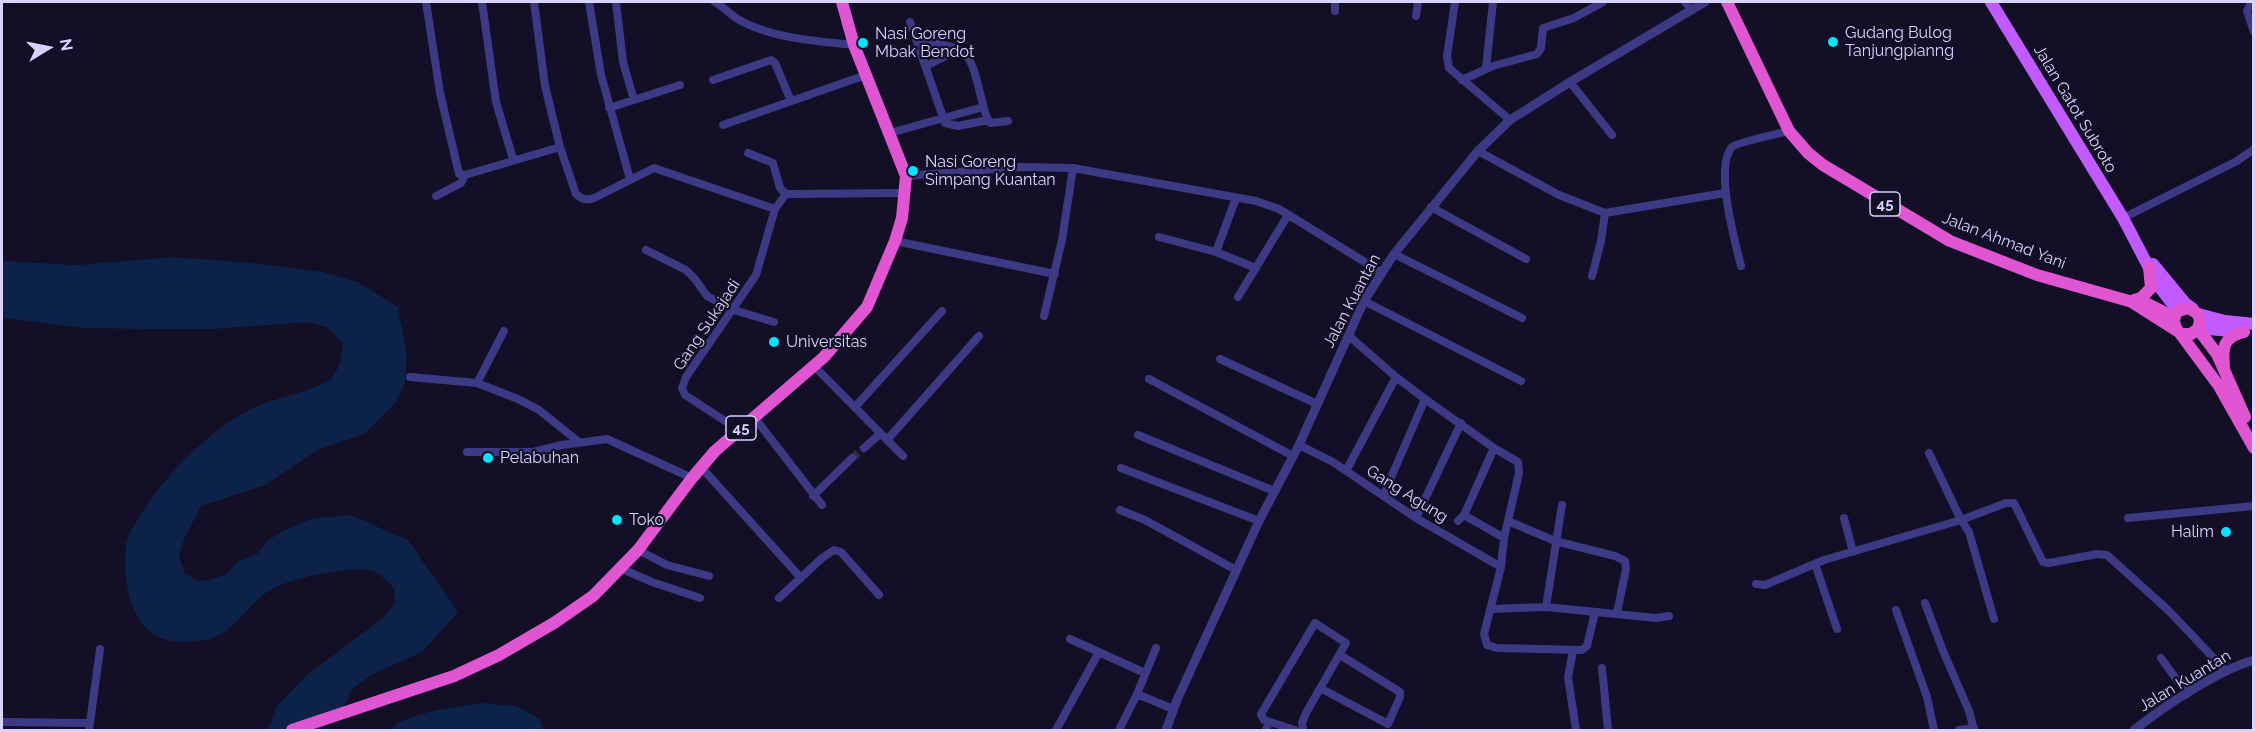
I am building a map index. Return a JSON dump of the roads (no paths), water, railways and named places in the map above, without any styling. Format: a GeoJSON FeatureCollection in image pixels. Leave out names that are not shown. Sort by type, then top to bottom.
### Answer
{"type":"FeatureCollection","features":[{"type":"Feature","properties":{"kind":"highway","name":"45"},"geometry":{"type":"LineString","coordinates":[[292,730],[454,676],[485,662],[554,623],[593,596],[638,550],[701,467],[738,430],[836,345],[867,307],[895,241],[902,218],[906,176],[854,45],[842,2]]}},
{"type":"Feature","properties":{"kind":"highway","name":"Jalan Ahmad Yani"},"geometry":{"type":"LineString","coordinates":[[1727,2],[1790,130],[1808,153],[1823,165],[1950,241],[2037,275],[2136,301]]}},
{"type":"Feature","properties":{"kind":"highway"},"geometry":{"type":"LineString","coordinates":[[2136,301],[2151,288],[2149,267]]}},
{"type":"Feature","properties":{"kind":"highway"},"geometry":{"type":"LineString","coordinates":[[2136,301],[2154,295],[2158,285]]}},
{"type":"Feature","properties":{"kind":"highway"},"geometry":{"type":"LineString","coordinates":[[2136,301],[2224,383]]}},
{"type":"Feature","properties":{"kind":"highway"},"geometry":{"type":"LineString","coordinates":[[2136,301],[2177,323],[2191,334],[2197,319]]}},
{"type":"Feature","properties":{"kind":"highway"},"geometry":{"type":"LineString","coordinates":[[2177,323],[2185,308],[2197,319],[2217,354],[2224,383],[2253,448]]}},
{"type":"Feature","properties":{"kind":"highway"},"geometry":{"type":"LineString","coordinates":[[2156,318],[2177,323],[2224,383],[2253,431]]}},
{"type":"Feature","properties":{"kind":"highway"},"geometry":{"type":"LineString","coordinates":[[2224,383],[2225,343],[2230,336],[2250,329]]}},
{"type":"Feature","properties":{"kind":"main road","name":"Jalan Gatot Subroto"},"geometry":{"type":"LineString","coordinates":[[1991,2],[2132,234]]}},
{"type":"Feature","properties":{"kind":"main road"},"geometry":{"type":"LineString","coordinates":[[2132,234],[2177,323]]}},
{"type":"Feature","properties":{"kind":"main road"},"geometry":{"type":"LineString","coordinates":[[2132,234],[2197,319],[2225,321],[2250,329]]}},
{"type":"Feature","properties":{"kind":"street"},"geometry":{"type":"LineString","coordinates":[[426,2],[440,93],[459,174],[465,175],[560,147]]}},
{"type":"Feature","properties":{"kind":"street"},"geometry":{"type":"LineString","coordinates":[[482,2],[496,102],[513,159]]}},
{"type":"Feature","properties":{"kind":"street"},"geometry":{"type":"LineString","coordinates":[[534,2],[546,86],[560,147],[576,194],[584,199],[594,198],[649,169],[659,168],[775,209],[786,194]]}},
{"type":"Feature","properties":{"kind":"street"},"geometry":{"type":"LineString","coordinates":[[589,2],[601,75],[630,179]]}},
{"type":"Feature","properties":{"kind":"street"},"geometry":{"type":"LineString","coordinates":[[616,2],[623,62],[634,100]]}},
{"type":"Feature","properties":{"kind":"street"},"geometry":{"type":"LineString","coordinates":[[715,2],[739,20],[769,32],[794,38],[854,45]]}},
{"type":"Feature","properties":{"kind":"street"},"geometry":{"type":"LineString","coordinates":[[1416,16],[1418,2]]}},
{"type":"Feature","properties":{"kind":"street"},"geometry":{"type":"LineString","coordinates":[[1455,2],[1447,63],[1450,70],[1510,120]]}},
{"type":"Feature","properties":{"kind":"street"},"geometry":{"type":"LineString","coordinates":[[1486,68],[1493,2]]}},
{"type":"Feature","properties":{"kind":"street"},"geometry":{"type":"LineString","coordinates":[[1462,80],[1486,68],[1537,54],[1541,48],[1543,28],[1574,18],[1603,2]]}},
{"type":"Feature","properties":{"kind":"street"},"geometry":{"type":"LineString","coordinates":[[1685,2],[1692,10]]}},
{"type":"Feature","properties":{"kind":"street","name":"Jalan Kuantan"},"geometry":{"type":"LineString","coordinates":[[1166,730],[1173,709],[1259,521],[1299,445],[1364,302],[1394,254],[1478,151],[1510,120],[1705,2]]}},
{"type":"Feature","properties":{"kind":"street"},"geometry":{"type":"LineString","coordinates":[[2251,2],[2247,10],[2253,28]]}},
{"type":"Feature","properties":{"kind":"street"},"geometry":{"type":"LineString","coordinates":[[910,22],[945,123],[958,126],[988,120]]}},
{"type":"Feature","properties":{"kind":"street"},"geometry":{"type":"LineString","coordinates":[[917,41],[958,50],[965,54],[969,60],[988,120],[990,123],[1008,121]]}},
{"type":"Feature","properties":{"kind":"street"},"geometry":{"type":"LineString","coordinates":[[926,66],[958,50]]}},
{"type":"Feature","properties":{"kind":"street"},"geometry":{"type":"LineString","coordinates":[[713,80],[771,60],[775,63],[790,101]]}},
{"type":"Feature","properties":{"kind":"street"},"geometry":{"type":"LineString","coordinates":[[723,125],[866,75]]}},
{"type":"Feature","properties":{"kind":"street"},"geometry":{"type":"LineString","coordinates":[[1570,82],[1612,135]]}},
{"type":"Feature","properties":{"kind":"street"},"geometry":{"type":"LineString","coordinates":[[609,108],[680,84]]}},
{"type":"Feature","properties":{"kind":"street"},"geometry":{"type":"LineString","coordinates":[[890,134],[983,107]]}},
{"type":"Feature","properties":{"kind":"street"},"geometry":{"type":"LineString","coordinates":[[1741,266],[1725,194],[1727,164],[1731,148],[1790,130]]}},
{"type":"Feature","properties":{"kind":"street"},"geometry":{"type":"LineString","coordinates":[[2123,218],[2237,161],[2253,149]]}},
{"type":"Feature","properties":{"kind":"street"},"geometry":{"type":"LineString","coordinates":[[1478,151],[1559,195],[1605,213],[1725,194]]}},
{"type":"Feature","properties":{"kind":"street"},"geometry":{"type":"LineString","coordinates":[[748,153],[773,163],[780,188],[786,194],[906,193]]}},
{"type":"Feature","properties":{"kind":"street"},"geometry":{"type":"LineString","coordinates":[[906,176],[1021,167],[1073,168],[1256,201],[1288,215],[1381,272]]}},
{"type":"Feature","properties":{"kind":"street"},"geometry":{"type":"LineString","coordinates":[[1044,316],[1062,240],[1073,168]]}},
{"type":"Feature","properties":{"kind":"street"},"geometry":{"type":"LineString","coordinates":[[436,196],[461,183],[465,175]]}},
{"type":"Feature","properties":{"kind":"street"},"geometry":{"type":"LineString","coordinates":[[1216,252],[1236,198]]}},
{"type":"Feature","properties":{"kind":"street"},"geometry":{"type":"LineString","coordinates":[[1431,207],[1526,259]]}},
{"type":"Feature","properties":{"kind":"street","name":"Gang Sukajadi"},"geometry":{"type":"LineString","coordinates":[[738,430],[685,395],[682,388],[686,377],[734,310],[760,266],[775,209]]}},
{"type":"Feature","properties":{"kind":"street"},"geometry":{"type":"LineString","coordinates":[[1592,276],[1605,213]]}},
{"type":"Feature","properties":{"kind":"street"},"geometry":{"type":"LineString","coordinates":[[1239,297],[1288,215]]}},
{"type":"Feature","properties":{"kind":"street"},"geometry":{"type":"LineString","coordinates":[[1159,237],[1216,252],[1256,268]]}},
{"type":"Feature","properties":{"kind":"street"},"geometry":{"type":"LineString","coordinates":[[895,241],[1054,274]]}},
{"type":"Feature","properties":{"kind":"street"},"geometry":{"type":"LineString","coordinates":[[646,250],[686,270],[707,296],[734,310],[774,322]]}},
{"type":"Feature","properties":{"kind":"street"},"geometry":{"type":"LineString","coordinates":[[1394,254],[1522,318]]}},
{"type":"Feature","properties":{"kind":"street"},"geometry":{"type":"LineString","coordinates":[[1364,302],[1521,381]]}},
{"type":"Feature","properties":{"kind":"street"},"geometry":{"type":"LineString","coordinates":[[855,407],[942,311]]}},
{"type":"Feature","properties":{"kind":"street"},"geometry":{"type":"LineString","coordinates":[[477,383],[504,331]]}},
{"type":"Feature","properties":{"kind":"street"},"geometry":{"type":"LineString","coordinates":[[887,440],[979,336]]}},
{"type":"Feature","properties":{"kind":"street"},"geometry":{"type":"LineString","coordinates":[[1349,336],[1396,377],[1494,448],[1514,459],[1519,466],[1504,538],[1501,567],[1484,639],[1487,645],[1574,651],[1585,649],[1595,612]]}},
{"type":"Feature","properties":{"kind":"street"},"geometry":{"type":"LineString","coordinates":[[1220,359],[1317,404]]}},
{"type":"Feature","properties":{"kind":"street"},"geometry":{"type":"LineString","coordinates":[[814,366],[903,456]]}},
{"type":"Feature","properties":{"kind":"street"},"geometry":{"type":"LineString","coordinates":[[410,377],[477,383],[539,410],[579,442]]}},
{"type":"Feature","properties":{"kind":"street"},"geometry":{"type":"LineString","coordinates":[[1346,471],[1396,377]]}},
{"type":"Feature","properties":{"kind":"street"},"geometry":{"type":"LineString","coordinates":[[1149,379],[1293,456]]}},
{"type":"Feature","properties":{"kind":"street"},"geometry":{"type":"LineString","coordinates":[[1383,496],[1425,399]]}},
{"type":"Feature","properties":{"kind":"street"},"geometry":{"type":"LineString","coordinates":[[754,417],[822,505]]}},
{"type":"Feature","properties":{"kind":"street"},"geometry":{"type":"LineString","coordinates":[[1416,518],[1461,423]]}},
{"type":"Feature","properties":{"kind":"street"},"geometry":{"type":"LineString","coordinates":[[864,448],[880,434]]}},
{"type":"Feature","properties":{"kind":"street"},"geometry":{"type":"LineString","coordinates":[[1138,435],[1274,490]]}},
{"type":"Feature","properties":{"kind":"street"},"geometry":{"type":"LineString","coordinates":[[467,452],[533,452],[602,439],[612,441],[692,478]]}},
{"type":"Feature","properties":{"kind":"street","name":"Gang Agung"},"geometry":{"type":"LineString","coordinates":[[1299,445],[1346,471],[1416,518],[1501,567]]}},
{"type":"Feature","properties":{"kind":"street"},"geometry":{"type":"LineString","coordinates":[[1494,448],[1461,518],[1504,538]]}},
{"type":"Feature","properties":{"kind":"street"},"geometry":{"type":"LineString","coordinates":[[1929,453],[1972,540],[1994,620]]}},
{"type":"Feature","properties":{"kind":"street"},"geometry":{"type":"LineString","coordinates":[[813,496],[852,458]]}},
{"type":"Feature","properties":{"kind":"street"},"geometry":{"type":"LineString","coordinates":[[701,467],[801,578]]}},
{"type":"Feature","properties":{"kind":"street"},"geometry":{"type":"LineString","coordinates":[[1121,468],[1259,521]]}},
{"type":"Feature","properties":{"kind":"street"},"geometry":{"type":"LineString","coordinates":[[1756,584],[1765,585],[1815,564],[1961,520],[2006,503],[2013,503],[2045,563],[2097,554],[2107,555],[2168,610],[2226,670]]}},
{"type":"Feature","properties":{"kind":"street"},"geometry":{"type":"LineString","coordinates":[[1546,608],[1562,505]]}},
{"type":"Feature","properties":{"kind":"street"},"geometry":{"type":"LineString","coordinates":[[2128,518],[2253,506]]}},
{"type":"Feature","properties":{"kind":"street"},"geometry":{"type":"LineString","coordinates":[[1120,510],[1145,520],[1236,570]]}},
{"type":"Feature","properties":{"kind":"street"},"geometry":{"type":"LineString","coordinates":[[1844,518],[1853,552]]}},
{"type":"Feature","properties":{"kind":"street"},"geometry":{"type":"LineString","coordinates":[[1508,521],[1556,541],[1615,556],[1626,562],[1617,613]]}},
{"type":"Feature","properties":{"kind":"street"},"geometry":{"type":"LineString","coordinates":[[638,550],[667,565],[709,576]]}},
{"type":"Feature","properties":{"kind":"street"},"geometry":{"type":"LineString","coordinates":[[779,598],[831,551],[839,551],[879,595]]}},
{"type":"Feature","properties":{"kind":"street"},"geometry":{"type":"LineString","coordinates":[[1815,564],[1837,629]]}},
{"type":"Feature","properties":{"kind":"street"},"geometry":{"type":"LineString","coordinates":[[620,568],[652,582],[700,598]]}},
{"type":"Feature","properties":{"kind":"street"},"geometry":{"type":"LineString","coordinates":[[1925,603],[1969,711],[1974,729],[1959,730]]}},
{"type":"Feature","properties":{"kind":"street"},"geometry":{"type":"LineString","coordinates":[[1491,609],[1546,608],[1656,618],[1669,616]]}},
{"type":"Feature","properties":{"kind":"street"},"geometry":{"type":"LineString","coordinates":[[1896,610],[1927,697],[1934,730]]}},
{"type":"Feature","properties":{"kind":"street"},"geometry":{"type":"LineString","coordinates":[[1295,730],[1264,720],[1261,714],[1314,624],[1317,624],[1346,641],[1306,713],[1302,723],[1303,730]]}},
{"type":"Feature","properties":{"kind":"street"},"geometry":{"type":"LineString","coordinates":[[1070,639],[1145,673]]}},
{"type":"Feature","properties":{"kind":"street"},"geometry":{"type":"LineString","coordinates":[[1119,730],[1156,648]]}},
{"type":"Feature","properties":{"kind":"street"},"geometry":{"type":"LineString","coordinates":[[2,722],[21,726],[90,727],[100,649]]}},
{"type":"Feature","properties":{"kind":"street"},"geometry":{"type":"LineString","coordinates":[[1574,651],[1568,677],[1576,730]]}},
{"type":"Feature","properties":{"kind":"street"},"geometry":{"type":"LineString","coordinates":[[1056,730],[1099,652]]}},
{"type":"Feature","properties":{"kind":"street"},"geometry":{"type":"LineString","coordinates":[[1320,688],[1388,724],[1401,697],[1400,692],[1340,655]]}},
{"type":"Feature","properties":{"kind":"street"},"geometry":{"type":"LineString","coordinates":[[2161,658],[2187,694]]}},
{"type":"Feature","properties":{"kind":"street","name":"Jalan Kuantan"},"geometry":{"type":"LineString","coordinates":[[2134,730],[2226,670],[2253,660]]}},
{"type":"Feature","properties":{"kind":"street"},"geometry":{"type":"LineString","coordinates":[[1602,668],[1608,730]]}},
{"type":"Feature","properties":{"kind":"street"},"geometry":{"type":"LineString","coordinates":[[1137,694],[1173,709]]}},
{"type":"Feature","properties":{"kind":"street"},"geometry":{"type":"LineString","coordinates":[[1266,730],[1269,722]]}},
{"type":"Feature","properties":{"kind":"water"},"geometry":{"type":"Polygon","coordinates":[[[174,257],[261,264],[322,272],[358,282],[398,307],[407,355],[405,383],[396,402],[364,434],[319,449],[265,485],[201,506],[184,539],[179,556],[185,573],[197,581],[209,580],[227,574],[237,562],[258,553],[267,541],[281,532],[311,519],[350,515],[408,540],[458,612],[422,652],[373,674],[353,688],[343,707],[321,730],[268,730],[277,706],[308,674],[384,617],[395,602],[394,588],[384,578],[373,571],[351,569],[293,581],[265,594],[234,624],[217,636],[186,642],[168,640],[153,634],[142,624],[129,595],[125,562],[127,539],[130,533],[161,487],[192,452],[246,411],[327,381],[337,369],[343,343],[327,327],[307,322],[213,329],[151,329],[84,328],[2,318],[2,261],[77,265],[174,257]]]}},
{"type":"Feature","properties":{"kind":"water"},"geometry":{"type":"Polygon","coordinates":[[[481,703],[516,706],[540,719],[543,730],[390,730],[420,715],[481,703]]]}},
{"type":"Feature","properties":{"kind":"tunnel"},"geometry":{"type":"LineString","coordinates":[[852,458],[864,448]]}},
{"type":"Feature","properties":{"kind":"place","name":"Gudang Bulog Tanjungpianng"},"geometry":{"type":"Point","coordinates":[1833,42]}},
{"type":"Feature","properties":{"kind":"place","name":"Nasi Goreng Mbak Bendot"},"geometry":{"type":"Point","coordinates":[863,43]}},
{"type":"Feature","properties":{"kind":"place","name":"Nasi Goreng Simpang Kuantan"},"geometry":{"type":"Point","coordinates":[913,171]}},
{"type":"Feature","properties":{"kind":"place","name":"Universitas"},"geometry":{"type":"Point","coordinates":[774,342]}},
{"type":"Feature","properties":{"kind":"place","name":"Pelabuhan"},"geometry":{"type":"Point","coordinates":[488,458]}},
{"type":"Feature","properties":{"kind":"place","name":"Toko"},"geometry":{"type":"Point","coordinates":[617,520]}},
{"type":"Feature","properties":{"kind":"place","name":"Halim"},"geometry":{"type":"Point","coordinates":[2226,532]}}]}
